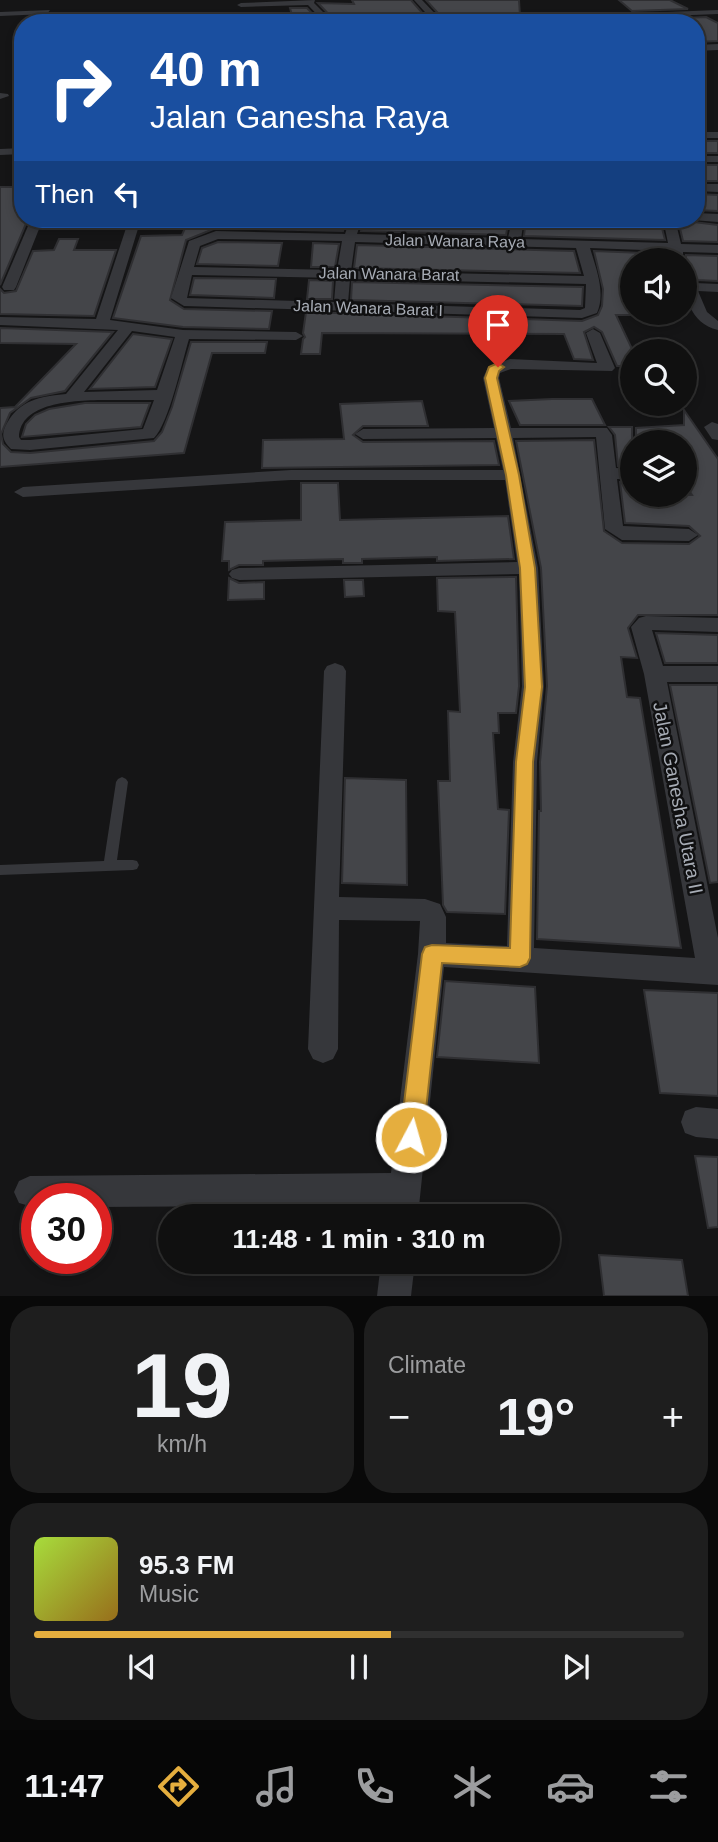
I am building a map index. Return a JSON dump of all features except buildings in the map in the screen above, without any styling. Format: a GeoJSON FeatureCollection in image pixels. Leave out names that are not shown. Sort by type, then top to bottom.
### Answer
{"type":"FeatureCollection","features":[{"type":"Feature","properties":{"kind":"street"},"geometry":{"type":"LineString","coordinates":[[418,0],[431,14]]}},
{"type":"Feature","properties":{"kind":"street"},"geometry":{"type":"LineString","coordinates":[[241,5],[311,2]]}},
{"type":"Feature","properties":{"kind":"street"},"geometry":{"type":"LineString","coordinates":[[586,3],[591,14]]}},
{"type":"Feature","properties":{"kind":"street"},"geometry":{"type":"LineString","coordinates":[[668,14],[718,12]]}},
{"type":"Feature","properties":{"kind":"street"},"geometry":{"type":"LineString","coordinates":[[9,287],[33,228]]}},
{"type":"Feature","properties":{"kind":"street"},"geometry":{"type":"LineString","coordinates":[[102,323],[132,228]]}},
{"type":"Feature","properties":{"kind":"street"},"geometry":{"type":"LineString","coordinates":[[216,235],[219,228]]}},
{"type":"Feature","properties":{"kind":"street"},"geometry":{"type":"LineString","coordinates":[[288,237],[291,228]]}},
{"type":"Feature","properties":{"kind":"street"},"geometry":{"type":"LineString","coordinates":[[340,307],[347,245],[354,228]]}},
{"type":"Feature","properties":{"kind":"street"},"geometry":{"type":"LineString","coordinates":[[514,242],[516,228]]}},
{"type":"Feature","properties":{"kind":"street"},"geometry":{"type":"LineString","coordinates":[[670,228],[675,248]]}},
{"type":"Feature","properties":{"kind":"street","name":"Jalan Wanara Raya"},"geometry":{"type":"LineString","coordinates":[[186,271],[195,242],[216,235],[352,237],[431,233],[474,242],[620,249]]}},
{"type":"Feature","properties":{"kind":"street"},"geometry":{"type":"LineString","coordinates":[[582,245],[592,279]]}},
{"type":"Feature","properties":{"kind":"street","name":"Jalan Wanara Raya"},"geometry":{"type":"LineString","coordinates":[[697,252],[718,249]]}},
{"type":"Feature","properties":{"kind":"street","name":"Jalan Wanara Barat"},"geometry":{"type":"LineString","coordinates":[[186,271],[592,279]]}},
{"type":"Feature","properties":{"kind":"street","name":"Jalan Wanara Barat I"},"geometry":{"type":"LineString","coordinates":[[186,271],[178,298],[184,302],[582,314],[592,310],[592,279]]}},
{"type":"Feature","properties":{"kind":"street"},"geometry":{"type":"LineString","coordinates":[[697,283],[718,288]]}},
{"type":"Feature","properties":{"kind":"street"},"geometry":{"type":"LineString","coordinates":[[697,304],[703,318],[716,326]]}},
{"type":"Feature","properties":{"kind":"street"},"geometry":{"type":"LineString","coordinates":[[0,321],[102,323],[183,334],[296,336]]}},
{"type":"Feature","properties":{"kind":"street"},"geometry":{"type":"LineString","coordinates":[[70,399],[127,328]]}},
{"type":"Feature","properties":{"kind":"street"},"geometry":{"type":"LineString","coordinates":[[520,958],[525,762],[533,687],[528,568],[513,475],[491,378],[493,370],[510,364],[607,368],[593,333]]}},
{"type":"Feature","properties":{"kind":"street"},"geometry":{"type":"LineString","coordinates":[[165,395],[70,399],[31,405],[5,432],[13,443],[30,445],[142,436],[152,430],[165,395],[183,334]]}},
{"type":"Feature","properties":{"kind":"street"},"geometry":{"type":"LineString","coordinates":[[363,434],[601,432],[604,435],[612,526],[617,532],[689,535]]}},
{"type":"Feature","properties":{"kind":"street"},"geometry":{"type":"LineString","coordinates":[[607,473],[620,474]]}},
{"type":"Feature","properties":{"kind":"street"},"geometry":{"type":"LineString","coordinates":[[23,492],[291,475],[513,475]]}},
{"type":"Feature","properties":{"kind":"street"},"geometry":{"type":"LineString","coordinates":[[239,574],[528,568]]}},
{"type":"Feature","properties":{"kind":"street","name":"Jalan Ganesha Utara II"},"geometry":{"type":"LineString","coordinates":[[714,972],[643,625],[718,625]]}},
{"type":"Feature","properties":{"kind":"street"},"geometry":{"type":"LineString","coordinates":[[323,1049],[335,671]]}},
{"type":"Feature","properties":{"kind":"street"},"geometry":{"type":"LineString","coordinates":[[655,674],[718,674]]}},
{"type":"Feature","properties":{"kind":"street"},"geometry":{"type":"LineString","coordinates":[[112,1194],[404,1203],[432,954],[433,917],[431,912],[326,908]]}},
{"type":"Feature","properties":{"kind":"street"},"geometry":{"type":"LineString","coordinates":[[432,954],[714,972]]}},
{"type":"Feature","properties":{"kind":"street"},"geometry":{"type":"LineString","coordinates":[[394,1296],[397,1274]]}},
{"type":"Feature","properties":{"kind":"lane"},"geometry":{"type":"LineString","coordinates":[[110,866],[122,782]]}},
{"type":"Feature","properties":{"kind":"lane"},"geometry":{"type":"LineString","coordinates":[[0,870],[133,865]]}},
{"type":"Feature","properties":{"kind":"route"},"geometry":{"type":"LineString","coordinates":[[411,1137],[432,954],[520,958],[525,762],[533,687],[528,568],[513,475],[491,378],[493,370],[498,367]]}}]}
